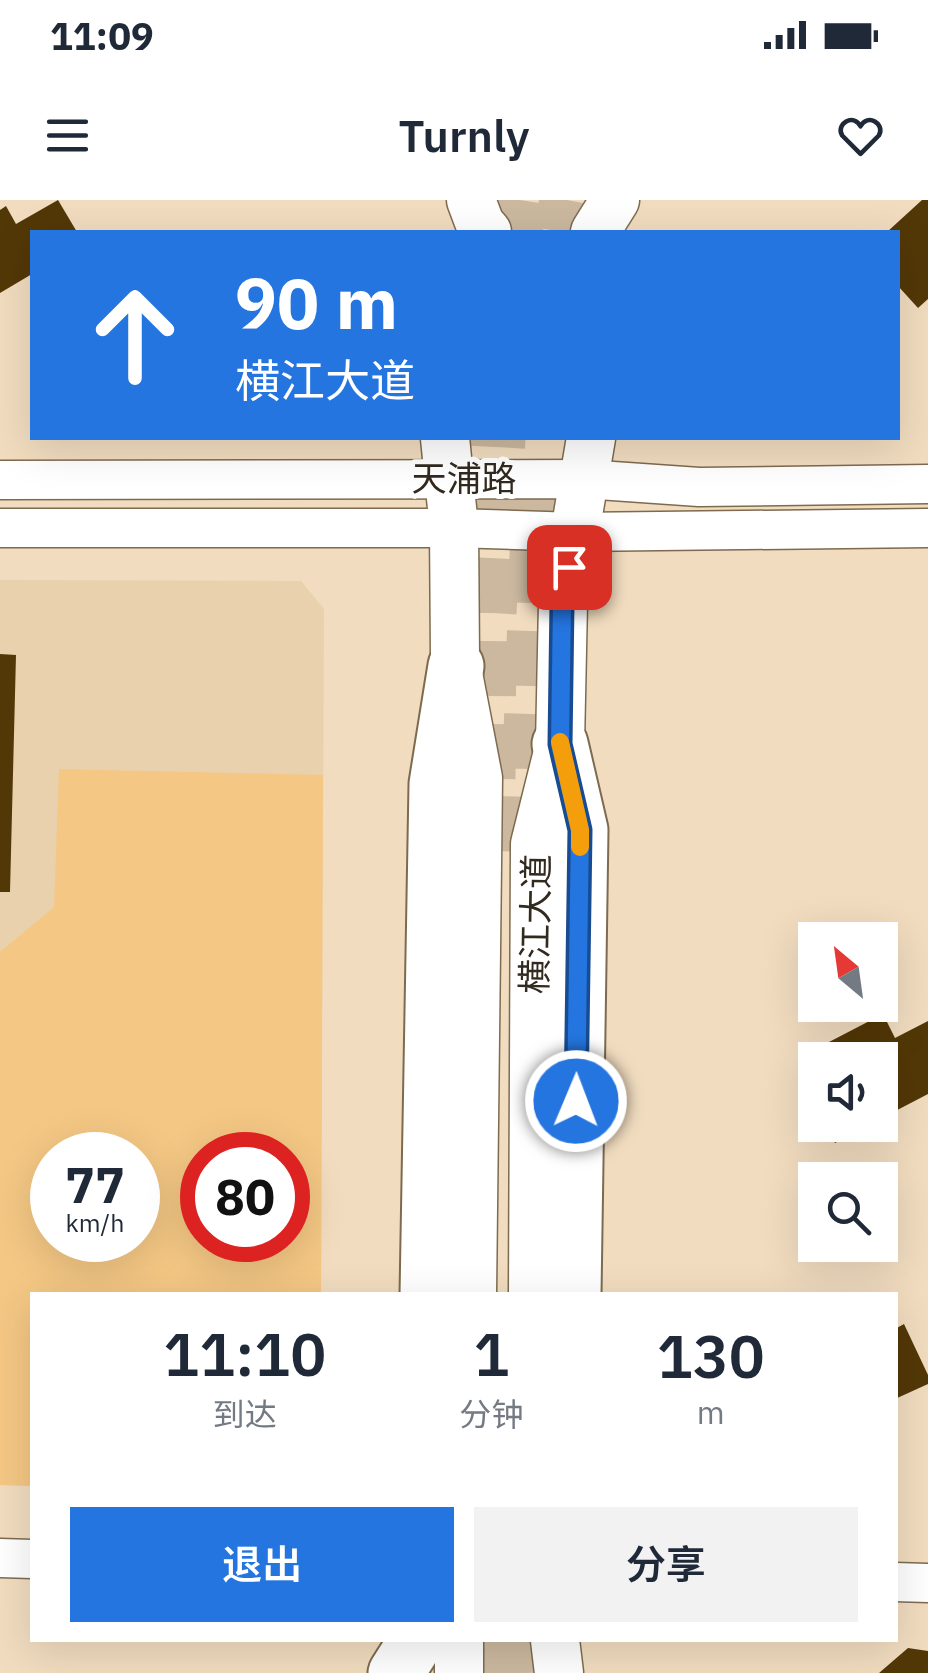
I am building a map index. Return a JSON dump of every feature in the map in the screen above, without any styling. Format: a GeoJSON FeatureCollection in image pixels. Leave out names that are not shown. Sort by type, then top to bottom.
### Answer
{"type":"FeatureCollection","features":[{"type":"Feature","properties":{"kind":"highway"},"geometry":{"type":"LineString","coordinates":[[428,1292],[437,784],[456,666]]}},
{"type":"Feature","properties":{"kind":"highway"},"geometry":{"type":"LineString","coordinates":[[560,744],[580,830],[573,1292]]}},
{"type":"Feature","properties":{"kind":"highway"},"geometry":{"type":"LineString","coordinates":[[396,1673],[416,1642]]}},
{"type":"Feature","properties":{"kind":"main road"},"geometry":{"type":"LineString","coordinates":[[452,230],[456,200]]}},
{"type":"Feature","properties":{"kind":"main road"},"geometry":{"type":"LineString","coordinates":[[472,200],[485,230]]}},
{"type":"Feature","properties":{"kind":"main road"},"geometry":{"type":"LineString","coordinates":[[596,230],[614,200]]}},
{"type":"Feature","properties":{"kind":"main road"},"geometry":{"type":"LineString","coordinates":[[624,230],[630,200]]}},
{"type":"Feature","properties":{"kind":"main road","name":"横江大道"},"geometry":{"type":"LineString","coordinates":[[446,458],[454,528],[456,666],[478,778],[472,1292]]}},
{"type":"Feature","properties":{"kind":"main road","name":"横江大道"},"geometry":{"type":"LineString","coordinates":[[534,1292],[535,844],[560,744],[562,603],[588,458]]}},
{"type":"Feature","properties":{"kind":"main road"},"geometry":{"type":"LineString","coordinates":[[459,1642],[459,1673]]}},
{"type":"Feature","properties":{"kind":"main road"},"geometry":{"type":"LineString","coordinates":[[555,1642],[559,1673]]}},
{"type":"Feature","properties":{"kind":"street","name":"天浦路"},"geometry":{"type":"LineString","coordinates":[[0,480],[446,458],[588,458],[699,487],[928,484]]}},
{"type":"Feature","properties":{"kind":"street","name":"天浦路"},"geometry":{"type":"LineString","coordinates":[[0,528],[454,528],[576,532],[928,528]]}},
{"type":"Feature","properties":{"kind":"street"},"geometry":{"type":"LineString","coordinates":[[0,1558],[30,1559]]}},
{"type":"Feature","properties":{"kind":"street"},"geometry":{"type":"LineString","coordinates":[[898,1582],[928,1583]]}},
{"type":"Feature","properties":{"kind":"shaded area"},"geometry":{"type":"Polygon","coordinates":[[[0,580],[301,581],[324,609],[321,1292],[30,1292],[30,1486],[0,1485],[0,580]]]}},
{"type":"Feature","properties":{"kind":"shaded area"},"geometry":{"type":"Polygon","coordinates":[[[59,769],[323,775],[321,1292],[30,1292],[30,1486],[0,1485],[0,952],[54,907],[59,769]]]}},
{"type":"Feature","properties":{"kind":"building"},"geometry":{"type":"Polygon","coordinates":[[[58,200],[76,230],[30,230],[30,275],[0,293],[0,210],[6,206],[16,224],[58,200]]]}},
{"type":"Feature","properties":{"kind":"building"},"geometry":{"type":"Polygon","coordinates":[[[922,200],[928,200],[928,299],[918,308],[900,288],[900,230],[889,230],[922,200]]]}},
{"type":"Feature","properties":{"kind":"building"},"geometry":{"type":"Polygon","coordinates":[[[0,654],[16,655],[10,892],[0,892],[0,654]]]}},
{"type":"Feature","properties":{"kind":"building"},"geometry":{"type":"Polygon","coordinates":[[[928,1021],[928,1094],[898,1110],[898,1042],[829,1042],[868,1022],[887,1022],[895,1038],[928,1021]]]}},
{"type":"Feature","properties":{"kind":"building"},"geometry":{"type":"Polygon","coordinates":[[[904,1324],[928,1375],[928,1384],[898,1398],[898,1327],[904,1324]]]}},
{"type":"Feature","properties":{"kind":"building"},"geometry":{"type":"Polygon","coordinates":[[[908,1648],[928,1651],[928,1673],[879,1673],[908,1648]]]}},
{"type":"Feature","properties":{"kind":"tunnel"},"geometry":{"type":"LineString","coordinates":[[515,230],[520,200]]}},
{"type":"Feature","properties":{"kind":"tunnel"},"geometry":{"type":"LineString","coordinates":[[561,230],[567,200]]}},
{"type":"Feature","properties":{"kind":"tunnel"},"geometry":{"type":"LineString","coordinates":[[488,779],[489,613],[498,440]]}},
{"type":"Feature","properties":{"kind":"tunnel"},"geometry":{"type":"LineString","coordinates":[[527,852],[541,440]]}},
{"type":"Feature","properties":{"kind":"tunnel"},"geometry":{"type":"LineString","coordinates":[[483,1673],[484,1642]]}},
{"type":"Feature","properties":{"kind":"tunnel"},"geometry":{"type":"LineString","coordinates":[[522,1642],[523,1673]]}},
{"type":"Feature","properties":{"kind":"slow traffic"},"geometry":{"type":"LineString","coordinates":[[560,742],[580,830],[580,847]]}},
{"type":"Feature","properties":{"kind":"route"},"geometry":{"type":"LineString","coordinates":[[569,567],[562,603],[560,744],[580,830],[576,1101]]}}]}
